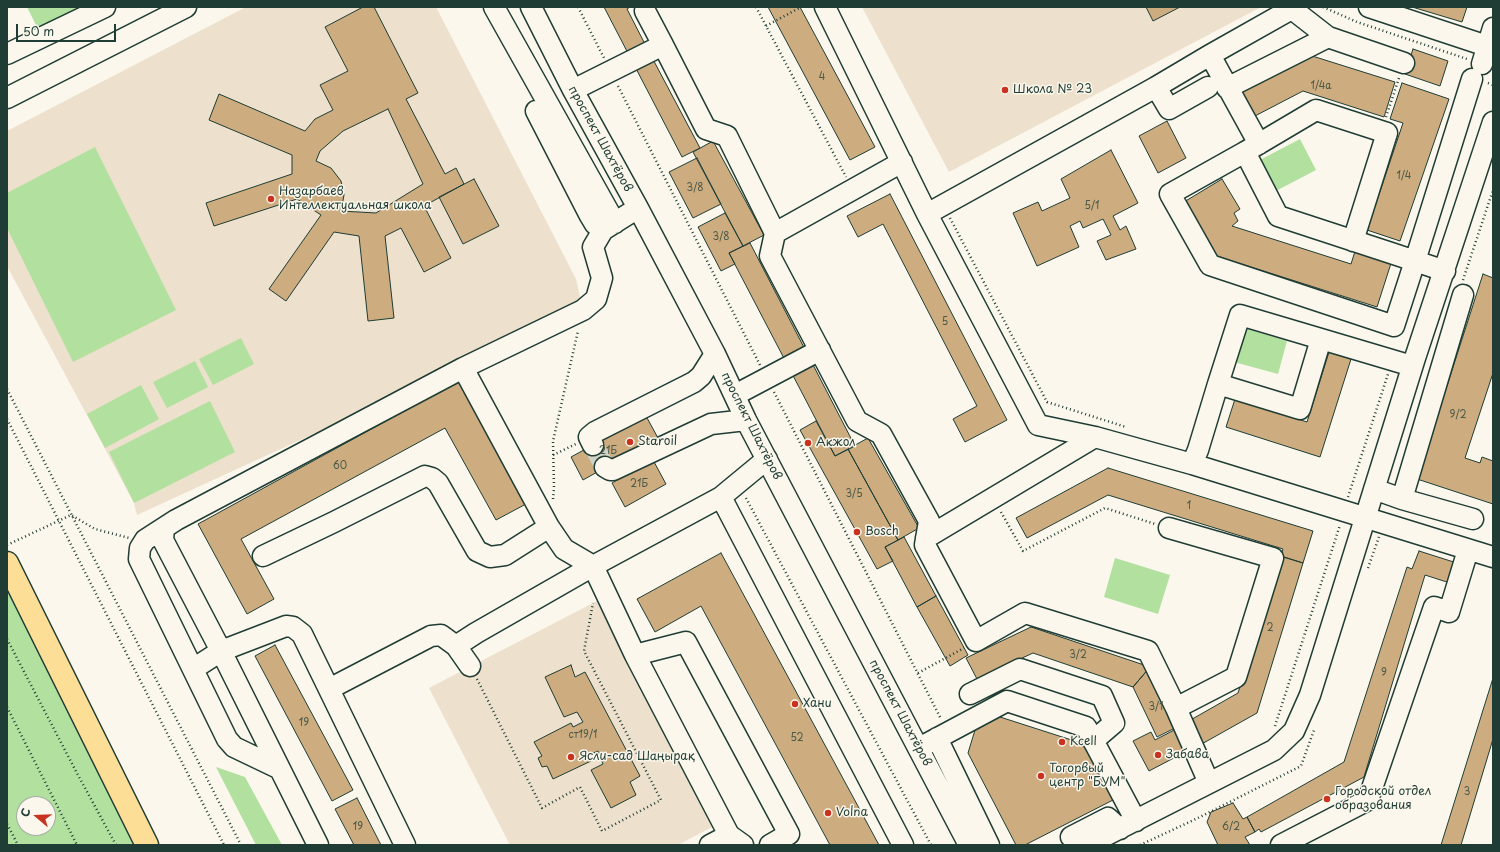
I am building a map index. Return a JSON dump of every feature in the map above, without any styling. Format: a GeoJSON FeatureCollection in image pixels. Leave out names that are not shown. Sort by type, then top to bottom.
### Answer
{"type":"FeatureCollection","features":[{"type":"Feature","properties":{"kind":"main road"},"geometry":{"type":"LineString","coordinates":[[8,570],[147,845]]}},
{"type":"Feature","properties":{"kind":"street"},"geometry":{"type":"LineString","coordinates":[[7,54],[105,7]]}},
{"type":"Feature","properties":{"kind":"street"},"geometry":{"type":"LineString","coordinates":[[7,98],[156,14],[186,7]]}},
{"type":"Feature","properties":{"kind":"street"},"geometry":{"type":"LineString","coordinates":[[494,7],[609,226]]}},
{"type":"Feature","properties":{"kind":"street"},"geometry":{"type":"LineString","coordinates":[[825,7],[902,162],[935,210],[1038,425],[1095,437],[1192,464],[1345,500],[1366,518],[1493,557]]}},
{"type":"Feature","properties":{"kind":"street"},"geometry":{"type":"LineString","coordinates":[[1369,7],[1483,59]]}},
{"type":"Feature","properties":{"kind":"street"},"geometry":{"type":"LineString","coordinates":[[935,210],[1294,8],[1328,37],[1404,62]]}},
{"type":"Feature","properties":{"kind":"street","name":"проспект Шахтёров"},"geometry":{"type":"LineString","coordinates":[[535,9],[573,90],[638,208],[715,354],[746,420],[969,845]]}},
{"type":"Feature","properties":{"kind":"street"},"geometry":{"type":"LineString","coordinates":[[645,10],[662,46],[706,129],[726,136],[775,233],[770,256],[857,421],[881,434],[930,521],[925,545],[976,641],[1025,613],[1148,650],[1176,708],[1209,783]]}},
{"type":"Feature","properties":{"kind":"street"},"geometry":{"type":"LineString","coordinates":[[1353,241],[1387,132],[1316,110],[1170,194],[1210,265],[1394,326],[1493,28]]}},
{"type":"Feature","properties":{"kind":"street"},"geometry":{"type":"LineString","coordinates":[[1156,87],[1169,109],[1328,37]]}},
{"type":"Feature","properties":{"kind":"street"},"geometry":{"type":"LineString","coordinates":[[573,90],[662,46]]}},
{"type":"Feature","properties":{"kind":"street"},"geometry":{"type":"LineString","coordinates":[[1210,55],[1218,88],[1252,148],[1278,216],[1445,271]]}},
{"type":"Feature","properties":{"kind":"street"},"geometry":{"type":"LineString","coordinates":[[536,112],[595,224],[609,226]]}},
{"type":"Feature","properties":{"kind":"street"},"geometry":{"type":"LineString","coordinates":[[1073,843],[1128,825],[1274,750],[1294,731],[1310,695],[1412,366],[1445,271],[1493,122]]}},
{"type":"Feature","properties":{"kind":"street"},"geometry":{"type":"LineString","coordinates":[[775,233],[902,162]]}},
{"type":"Feature","properties":{"kind":"street"},"geometry":{"type":"LineString","coordinates":[[280,770],[234,747],[227,740],[139,559],[140,548],[145,540],[176,520],[463,368],[583,310],[596,299],[602,278],[593,247],[609,226],[638,208]]}},
{"type":"Feature","properties":{"kind":"street"},"geometry":{"type":"LineString","coordinates":[[1402,499],[1463,295]]}},
{"type":"Feature","properties":{"kind":"street"},"geometry":{"type":"LineString","coordinates":[[1192,464],[1201,443],[1240,315],[1412,366]]}},
{"type":"Feature","properties":{"kind":"street"},"geometry":{"type":"LineString","coordinates":[[1218,384],[1300,409],[1321,339]]}},
{"type":"Feature","properties":{"kind":"street"},"geometry":{"type":"LineString","coordinates":[[735,395],[820,350]]}},
{"type":"Feature","properties":{"kind":"street"},"geometry":{"type":"LineString","coordinates":[[591,441],[594,432],[694,382],[715,354]]}},
{"type":"Feature","properties":{"kind":"street"},"geometry":{"type":"LineString","coordinates":[[463,368],[549,527],[564,549],[593,566],[635,655],[736,840],[710,845]]}},
{"type":"Feature","properties":{"kind":"street"},"geometry":{"type":"LineString","coordinates":[[605,467],[613,470],[710,424],[746,420]]}},
{"type":"Feature","properties":{"kind":"street"},"geometry":{"type":"LineString","coordinates":[[926,538],[1095,437]]}},
{"type":"Feature","properties":{"kind":"street"},"geometry":{"type":"LineString","coordinates":[[456,646],[593,566],[721,497],[767,459]]}},
{"type":"Feature","properties":{"kind":"street"},"geometry":{"type":"LineString","coordinates":[[263,556],[425,476],[432,478],[438,483],[477,551],[490,557],[505,555],[549,527]]}},
{"type":"Feature","properties":{"kind":"street"},"geometry":{"type":"LineString","coordinates":[[1374,489],[1402,499],[1473,519]]}},
{"type":"Feature","properties":{"kind":"street"},"geometry":{"type":"LineString","coordinates":[[721,497],[903,845]]}},
{"type":"Feature","properties":{"kind":"street"},"geometry":{"type":"LineString","coordinates":[[164,528],[163,540],[221,651],[318,845]]}},
{"type":"Feature","properties":{"kind":"street"},"geometry":{"type":"LineString","coordinates":[[1169,528],[1273,558],[1236,677],[1176,708]]}},
{"type":"Feature","properties":{"kind":"street"},"geometry":{"type":"LineString","coordinates":[[1281,845],[1368,800],[1434,607],[1449,612],[1468,550]]}},
{"type":"Feature","properties":{"kind":"street"},"geometry":{"type":"LineString","coordinates":[[193,669],[221,651],[286,626],[293,627],[302,634],[405,845]]}},
{"type":"Feature","properties":{"kind":"street"},"geometry":{"type":"LineString","coordinates":[[330,689],[431,636],[441,635],[456,646],[470,666]]}},
{"type":"Feature","properties":{"kind":"street"},"geometry":{"type":"LineString","coordinates":[[635,655],[686,642],[789,834],[770,845]]}},
{"type":"Feature","properties":{"kind":"street"},"geometry":{"type":"LineString","coordinates":[[970,694],[1020,669],[1102,696],[1114,723],[1093,741]]}},
{"type":"Feature","properties":{"kind":"street"},"geometry":{"type":"LineString","coordinates":[[919,748],[1006,701],[1086,727],[1128,825]]}},
{"type":"Feature","properties":{"kind":"street"},"geometry":{"type":"LineString","coordinates":[[937,738],[989,845]]}},
{"type":"Feature","properties":{"kind":"path"},"geometry":{"type":"LineString","coordinates":[[756,7],[853,189]]}},
{"type":"Feature","properties":{"kind":"path"},"geometry":{"type":"LineString","coordinates":[[766,26],[801,7]]}},
{"type":"Feature","properties":{"kind":"path"},"geometry":{"type":"LineString","coordinates":[[1382,131],[1412,40]]}},
{"type":"Feature","properties":{"kind":"path"},"geometry":{"type":"LineString","coordinates":[[935,210],[1047,402],[1130,428]]}},
{"type":"Feature","properties":{"kind":"path"},"geometry":{"type":"LineString","coordinates":[[549,527],[554,488],[553,441],[583,310]]}},
{"type":"Feature","properties":{"kind":"path"},"geometry":{"type":"LineString","coordinates":[[1274,728],[1345,500],[1393,360]]}},
{"type":"Feature","properties":{"kind":"path"},"geometry":{"type":"LineString","coordinates":[[7,389],[241,845]]}},
{"type":"Feature","properties":{"kind":"path"},"geometry":{"type":"LineString","coordinates":[[7,419],[224,845]]}},
{"type":"Feature","properties":{"kind":"path"},"geometry":{"type":"LineString","coordinates":[[553,456],[591,441]]}},
{"type":"Feature","properties":{"kind":"path"},"geometry":{"type":"LineString","coordinates":[[738,483],[931,845]]}},
{"type":"Feature","properties":{"kind":"path"},"geometry":{"type":"LineString","coordinates":[[994,498],[1023,551],[1105,508],[1169,528]]}},
{"type":"Feature","properties":{"kind":"path"},"geometry":{"type":"LineString","coordinates":[[7,544],[71,515]]}},
{"type":"Feature","properties":{"kind":"path"},"geometry":{"type":"LineString","coordinates":[[71,515],[95,529],[118,536],[145,540]]}},
{"type":"Feature","properties":{"kind":"path"},"geometry":{"type":"LineString","coordinates":[[470,666],[542,808],[580,787],[602,831],[661,800],[584,651],[593,603],[590,598]]}},
{"type":"Feature","properties":{"kind":"path"},"geometry":{"type":"LineString","coordinates":[[7,639],[116,845]]}},
{"type":"Feature","properties":{"kind":"path"},"geometry":{"type":"LineString","coordinates":[[918,674],[976,641]]}},
{"type":"Feature","properties":{"kind":"path"},"geometry":{"type":"LineString","coordinates":[[7,707],[76,845]]}},
{"type":"Feature","properties":{"kind":"path"},"geometry":{"type":"LineString","coordinates":[[7,824],[18,845]]}},
{"type":"Feature","properties":{"kind":"shaded area","name":"Назарбаев Интеллектуальная школа"},"geometry":{"type":"Polygon","coordinates":[[[246,7],[436,7],[576,279],[583,310],[137,515],[134,503],[7,266],[7,131],[246,7]]]}},
{"type":"Feature","properties":{"kind":"shaded area","name":"Школа № 23"},"geometry":{"type":"Polygon","coordinates":[[[862,7],[1261,7],[949,172],[862,7]]]}},
{"type":"Feature","properties":{"kind":"shaded area","name":"Ясли-сад Шаңырақ"},"geometry":{"type":"Polygon","coordinates":[[[597,601],[714,826],[678,845],[510,845],[429,688],[597,601]]]}},
{"type":"Feature","properties":{"kind":"green space"},"geometry":{"type":"Polygon","coordinates":[[[27,7],[81,7],[38,29],[27,7]]]}},
{"type":"Feature","properties":{"kind":"green space"},"geometry":{"type":"Polygon","coordinates":[[[1300,139],[1316,170],[1272,193],[1256,162],[1300,139]]]}},
{"type":"Feature","properties":{"kind":"green space"},"geometry":{"type":"Polygon","coordinates":[[[95,147],[176,310],[73,362],[7,228],[7,193],[95,147]]]}},
{"type":"Feature","properties":{"kind":"green space"},"geometry":{"type":"Polygon","coordinates":[[[1244,328],[1287,341],[1278,374],[1234,362],[1244,328]]]}},
{"type":"Feature","properties":{"kind":"green space"},"geometry":{"type":"Polygon","coordinates":[[[241,338],[254,364],[213,385],[199,359],[241,338]]]}},
{"type":"Feature","properties":{"kind":"green space"},"geometry":{"type":"Polygon","coordinates":[[[195,361],[208,387],[167,408],[153,382],[195,361]]]}},
{"type":"Feature","properties":{"kind":"green space"},"geometry":{"type":"Polygon","coordinates":[[[141,385],[159,419],[105,448],[87,414],[141,385]]]}},
{"type":"Feature","properties":{"kind":"green space"},"geometry":{"type":"Polygon","coordinates":[[[210,401],[235,452],[134,503],[109,452],[210,401]]]}},
{"type":"Feature","properties":{"kind":"green space"},"geometry":{"type":"Polygon","coordinates":[[[1115,558],[1170,575],[1158,614],[1104,597],[1115,558]]]}},
{"type":"Feature","properties":{"kind":"green space"},"geometry":{"type":"Polygon","coordinates":[[[7,583],[141,845],[7,845],[7,583]]]}},
{"type":"Feature","properties":{"kind":"green space"},"geometry":{"type":"Polygon","coordinates":[[[216,767],[245,777],[282,845],[256,845],[216,767]]]}},
{"type":"Feature","properties":{"kind":"building"},"geometry":{"type":"Polygon","coordinates":[[[363,7],[374,7],[418,93],[406,99],[445,174],[456,168],[464,184],[424,206],[451,258],[424,272],[401,228],[385,236],[394,318],[368,321],[359,236],[334,232],[286,301],[269,289],[321,215],[297,199],[214,226],[206,203],[292,174],[292,155],[209,120],[219,94],[305,131],[315,119],[333,110],[320,85],[348,71],[325,27],[363,7]],[[388,109],[343,131],[320,151],[316,161],[331,168],[341,181],[344,195],[341,211],[376,213],[423,184],[388,109]]]}},
{"type":"Feature","properties":{"kind":"building"},"geometry":{"type":"Polygon","coordinates":[[[604,7],[630,7],[627,9],[648,50],[631,59],[604,7]]]}},
{"type":"Feature","properties":{"kind":"building"},"geometry":{"type":"Polygon","coordinates":[[[768,7],[800,7],[875,147],[850,160],[768,7]]]}},
{"type":"Feature","properties":{"kind":"building"},"geometry":{"type":"Polygon","coordinates":[[[1146,7],[1180,7],[1153,21],[1146,7]]]}},
{"type":"Feature","properties":{"kind":"building"},"geometry":{"type":"Polygon","coordinates":[[[1412,7],[1467,7],[1462,22],[1412,7]]]}},
{"type":"Feature","properties":{"kind":"building"},"geometry":{"type":"Polygon","coordinates":[[[1413,49],[1448,61],[1440,86],[1405,74],[1413,49]]]}},
{"type":"Feature","properties":{"kind":"building"},"geometry":{"type":"Polygon","coordinates":[[[648,50],[700,148],[682,157],[631,59],[648,50]]]}},
{"type":"Feature","properties":{"kind":"building"},"geometry":{"type":"Polygon","coordinates":[[[1309,55],[1395,82],[1384,117],[1303,91],[1253,117],[1239,90],[1309,55]]]}},
{"type":"Feature","properties":{"kind":"building"},"geometry":{"type":"Polygon","coordinates":[[[1402,83],[1449,99],[1400,241],[1367,230],[1403,123],[1390,119],[1402,83]]]}},
{"type":"Feature","properties":{"kind":"building"},"geometry":{"type":"Polygon","coordinates":[[[1167,121],[1186,158],[1158,173],[1139,136],[1167,121]]]}},
{"type":"Feature","properties":{"kind":"building"},"geometry":{"type":"Polygon","coordinates":[[[713,141],[764,235],[743,246],[693,152],[713,141]]]}},
{"type":"Feature","properties":{"kind":"building"},"geometry":{"type":"Polygon","coordinates":[[[1111,150],[1138,203],[1113,216],[1120,230],[1126,226],[1136,249],[1106,260],[1097,241],[1111,235],[1103,219],[1083,228],[1080,221],[1070,226],[1079,247],[1037,266],[1013,213],[1038,202],[1042,211],[1070,198],[1061,179],[1111,150]]]}},
{"type":"Feature","properties":{"kind":"building"},"geometry":{"type":"Polygon","coordinates":[[[697,158],[721,204],[693,218],[669,172],[697,158]]]}},
{"type":"Feature","properties":{"kind":"building"},"geometry":{"type":"Polygon","coordinates":[[[474,179],[499,226],[463,244],[439,197],[474,179]]]}},
{"type":"Feature","properties":{"kind":"building"},"geometry":{"type":"Polygon","coordinates":[[[1222,179],[1240,209],[1234,213],[1238,221],[1232,226],[1351,264],[1357,245],[1393,257],[1377,307],[1216,256],[1184,202],[1222,179]]]}},
{"type":"Feature","properties":{"kind":"building"},"geometry":{"type":"Polygon","coordinates":[[[890,194],[1007,420],[965,442],[953,419],[977,406],[883,224],[858,237],[847,216],[890,194]]]}},
{"type":"Feature","properties":{"kind":"building"},"geometry":{"type":"Polygon","coordinates":[[[725,213],[743,246],[729,253],[735,264],[721,271],[698,227],[725,213]]]}},
{"type":"Feature","properties":{"kind":"building"},"geometry":{"type":"Polygon","coordinates":[[[750,243],[855,446],[835,456],[729,253],[750,243]]]}},
{"type":"Feature","properties":{"kind":"building"},"geometry":{"type":"Polygon","coordinates":[[[1483,274],[1493,278],[1493,373],[1465,458],[1480,463],[1482,457],[1493,461],[1493,504],[1417,479],[1483,274]]]}},
{"type":"Feature","properties":{"kind":"building"},"geometry":{"type":"Polygon","coordinates":[[[1329,352],[1351,359],[1320,457],[1226,427],[1235,399],[1307,422],[1329,352]]]}},
{"type":"Feature","properties":{"kind":"building"},"geometry":{"type":"Polygon","coordinates":[[[459,381],[526,504],[496,520],[445,428],[241,539],[274,599],[247,614],[198,524],[459,381]]]}},
{"type":"Feature","properties":{"kind":"building"},"geometry":{"type":"Polygon","coordinates":[[[646,416],[658,438],[583,480],[571,457],[646,416]]]}},
{"type":"Feature","properties":{"kind":"building"},"geometry":{"type":"Polygon","coordinates":[[[816,421],[835,456],[848,449],[898,540],[885,547],[893,561],[877,569],[800,430],[816,421]]]}},
{"type":"Feature","properties":{"kind":"building"},"geometry":{"type":"Polygon","coordinates":[[[868,438],[919,528],[898,540],[848,449],[868,438]]]}},
{"type":"Feature","properties":{"kind":"building"},"geometry":{"type":"Polygon","coordinates":[[[653,460],[666,484],[625,507],[612,483],[653,460]]]}},
{"type":"Feature","properties":{"kind":"building"},"geometry":{"type":"Polygon","coordinates":[[[1108,468],[1313,531],[1303,563],[1281,556],[1283,549],[1108,495],[1027,538],[1016,518],[1108,468]]]}},
{"type":"Feature","properties":{"kind":"building"},"geometry":{"type":"Polygon","coordinates":[[[904,537],[936,596],[917,607],[885,547],[904,537]]]}},
{"type":"Feature","properties":{"kind":"building"},"geometry":{"type":"Polygon","coordinates":[[[1419,551],[1460,564],[1453,584],[1425,575],[1364,777],[1261,832],[1259,829],[1255,832],[1247,817],[1344,762],[1407,567],[1412,569],[1419,551]]]}},
{"type":"Feature","properties":{"kind":"building"},"geometry":{"type":"Polygon","coordinates":[[[721,553],[879,845],[830,845],[701,606],[655,632],[637,599],[721,553]]]}},
{"type":"Feature","properties":{"kind":"building"},"geometry":{"type":"Polygon","coordinates":[[[1280,556],[1303,563],[1257,713],[1200,745],[1187,722],[1238,693],[1280,556]]]}},
{"type":"Feature","properties":{"kind":"building"},"geometry":{"type":"Polygon","coordinates":[[[936,596],[968,655],[950,666],[917,607],[936,596]]]}},
{"type":"Feature","properties":{"kind":"building"},"geometry":{"type":"Polygon","coordinates":[[[1031,627],[1150,667],[1133,687],[1033,653],[977,679],[966,658],[1031,627]]]}},
{"type":"Feature","properties":{"kind":"building"},"geometry":{"type":"Polygon","coordinates":[[[275,645],[353,790],[332,801],[255,656],[275,645]]]}},
{"type":"Feature","properties":{"kind":"building"},"geometry":{"type":"Polygon","coordinates":[[[571,665],[575,677],[585,672],[640,776],[630,782],[636,795],[611,808],[591,770],[603,764],[598,751],[589,755],[591,761],[553,779],[547,766],[542,767],[538,758],[542,756],[534,742],[571,723],[573,727],[583,722],[577,712],[564,717],[545,677],[571,665]]]}},
{"type":"Feature","properties":{"kind":"building"},"geometry":{"type":"Polygon","coordinates":[[[1150,667],[1179,726],[1157,737],[1133,687],[1150,667]]]}},
{"type":"Feature","properties":{"kind":"building"},"geometry":{"type":"Polygon","coordinates":[[[1493,678],[1493,739],[1461,845],[1441,845],[1493,678]]]}},
{"type":"Feature","properties":{"kind":"building","name":"Тогорвый центр \"БУМ\""},"geometry":{"type":"Polygon","coordinates":[[[1000,717],[1084,744],[1113,800],[1025,845],[1016,845],[968,753],[975,730],[1000,717]]]}},
{"type":"Feature","properties":{"kind":"building"},"geometry":{"type":"Polygon","coordinates":[[[1180,727],[1191,749],[1149,771],[1133,741],[1151,732],[1155,740],[1180,727]]]}},
{"type":"Feature","properties":{"kind":"building"},"geometry":{"type":"Polygon","coordinates":[[[357,798],[381,845],[354,845],[335,809],[357,798]]]}},
{"type":"Feature","properties":{"kind":"building"},"geometry":{"type":"Polygon","coordinates":[[[1233,803],[1243,819],[1247,817],[1255,832],[1245,837],[1250,845],[1218,845],[1207,822],[1211,812],[1233,803]]]}},
{"type":"Feature","properties":{"kind":"tunnel"},"geometry":{"type":"LineString","coordinates":[[593,445],[605,467]]}},
{"type":"Feature","properties":{"kind":"place","name":"Школа № 23"},"geometry":{"type":"Point","coordinates":[1005,90]}},
{"type":"Feature","properties":{"kind":"place","name":"Назарбаев Интеллектуальная школа"},"geometry":{"type":"Point","coordinates":[271,199]}},
{"type":"Feature","properties":{"kind":"place","name":"Staroil"},"geometry":{"type":"Point","coordinates":[630,442]}},
{"type":"Feature","properties":{"kind":"place","name":"Акжол"},"geometry":{"type":"Point","coordinates":[808,443]}},
{"type":"Feature","properties":{"kind":"place","name":"Bosch"},"geometry":{"type":"Point","coordinates":[857,532]}},
{"type":"Feature","properties":{"kind":"place","name":"Хани"},"geometry":{"type":"Point","coordinates":[795,704]}},
{"type":"Feature","properties":{"kind":"place","name":"Kcell"},"geometry":{"type":"Point","coordinates":[1062,742]}},
{"type":"Feature","properties":{"kind":"place","name":"Забава"},"geometry":{"type":"Point","coordinates":[1158,755]}},
{"type":"Feature","properties":{"kind":"place","name":"Ясли-сад Шаңырақ"},"geometry":{"type":"Point","coordinates":[571,757]}},
{"type":"Feature","properties":{"kind":"place","name":"Тогорвый центр \"БУМ\""},"geometry":{"type":"Point","coordinates":[1041,776]}},
{"type":"Feature","properties":{"kind":"place","name":"Городской отдел образования"},"geometry":{"type":"Point","coordinates":[1327,799]}},
{"type":"Feature","properties":{"kind":"place","name":"Volna"},"geometry":{"type":"Point","coordinates":[828,813]}}]}
